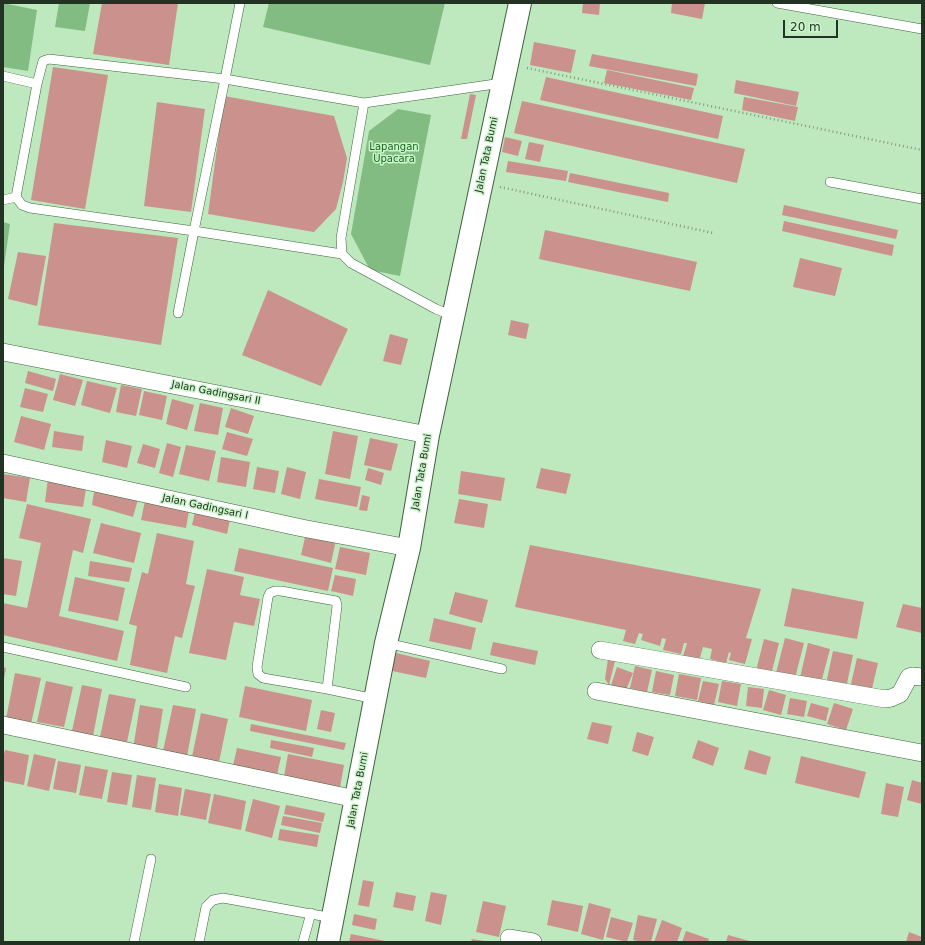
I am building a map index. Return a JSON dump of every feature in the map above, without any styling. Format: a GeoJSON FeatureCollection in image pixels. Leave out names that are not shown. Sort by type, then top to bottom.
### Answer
{"type":"FeatureCollection","features":[{"type":"Feature","properties":{"kind":"street","name":"Jalan Tata Bumi"},"geometry":{"type":"LineString","coordinates":[[328,942],[386,643],[409,548],[428,435],[520,3]]}},
{"type":"Feature","properties":{"kind":"street","name":"Jalan Gadingsari II"},"geometry":{"type":"LineString","coordinates":[[3,352],[428,435]]}},
{"type":"Feature","properties":{"kind":"street","name":"Jalan Gadingsari I"},"geometry":{"type":"LineString","coordinates":[[3,463],[302,528],[409,548]]}},
{"type":"Feature","properties":{"kind":"street"},"geometry":{"type":"LineString","coordinates":[[600,650],[885,699],[900,694],[910,677],[922,676]]}},
{"type":"Feature","properties":{"kind":"street"},"geometry":{"type":"LineString","coordinates":[[596,691],[922,753]]}},
{"type":"Feature","properties":{"kind":"street"},"geometry":{"type":"LineString","coordinates":[[3,725],[356,799]]}},
{"type":"Feature","properties":{"kind":"street"},"geometry":{"type":"LineString","coordinates":[[509,938],[533,942]]}},
{"type":"Feature","properties":{"kind":"lane"},"geometry":{"type":"LineString","coordinates":[[178,314],[240,3]]}},
{"type":"Feature","properties":{"kind":"lane"},"geometry":{"type":"LineString","coordinates":[[777,3],[922,30]]}},
{"type":"Feature","properties":{"kind":"lane"},"geometry":{"type":"LineString","coordinates":[[453,316],[436,309],[351,263],[342,254],[30,208],[22,205],[16,197],[36,84],[43,61],[48,59],[225,80],[364,103],[505,73]]}},
{"type":"Feature","properties":{"kind":"lane"},"geometry":{"type":"LineString","coordinates":[[3,76],[36,84]]}},
{"type":"Feature","properties":{"kind":"lane"},"geometry":{"type":"LineString","coordinates":[[342,254],[342,238],[364,103]]}},
{"type":"Feature","properties":{"kind":"lane"},"geometry":{"type":"LineString","coordinates":[[830,182],[922,200]]}},
{"type":"Feature","properties":{"kind":"lane"},"geometry":{"type":"LineString","coordinates":[[3,200],[16,197]]}},
{"type":"Feature","properties":{"kind":"lane"},"geometry":{"type":"LineString","coordinates":[[327,689],[337,606],[336,601],[333,599],[275,590],[270,593],[268,597],[257,667],[258,674],[263,678],[375,699]]}},
{"type":"Feature","properties":{"kind":"lane"},"geometry":{"type":"LineString","coordinates":[[386,643],[502,669]]}},
{"type":"Feature","properties":{"kind":"lane"},"geometry":{"type":"LineString","coordinates":[[3,648],[186,687]]}},
{"type":"Feature","properties":{"kind":"lane"},"geometry":{"type":"LineString","coordinates":[[134,942],[151,859]]}},
{"type":"Feature","properties":{"kind":"lane"},"geometry":{"type":"LineString","coordinates":[[199,942],[206,907],[213,900],[224,898],[332,918]]}},
{"type":"Feature","properties":{"kind":"lane"},"geometry":{"type":"LineString","coordinates":[[302,942],[311,914]]}},
{"type":"Feature","properties":{"kind":"path"},"geometry":{"type":"LineString","coordinates":[[505,73],[922,150]]}},
{"type":"Feature","properties":{"kind":"path"},"geometry":{"type":"LineString","coordinates":[[482,183],[713,233]]}},
{"type":"Feature","properties":{"kind":"green space"},"geometry":{"type":"Polygon","coordinates":[[[3,3],[37,10],[28,71],[3,67],[3,3]]]}},
{"type":"Feature","properties":{"kind":"green space"},"geometry":{"type":"Polygon","coordinates":[[[59,3],[90,3],[85,31],[55,27],[59,3]]]}},
{"type":"Feature","properties":{"kind":"green space"},"geometry":{"type":"Polygon","coordinates":[[[269,3],[445,3],[430,65],[263,27],[269,3]]]}},
{"type":"Feature","properties":{"kind":"green space","name":"Lapangan Upacara"},"geometry":{"type":"Polygon","coordinates":[[[398,109],[431,115],[400,276],[370,270],[351,234],[369,131],[398,109]]]}},
{"type":"Feature","properties":{"kind":"green space"},"geometry":{"type":"Polygon","coordinates":[[[3,222],[10,224],[3,273],[3,222]]]}},
{"type":"Feature","properties":{"kind":"building"},"geometry":{"type":"Polygon","coordinates":[[[102,3],[178,3],[169,65],[93,54],[102,3]]]}},
{"type":"Feature","properties":{"kind":"building"},"geometry":{"type":"Polygon","coordinates":[[[583,3],[600,3],[599,15],[582,13],[583,3]]]}},
{"type":"Feature","properties":{"kind":"building"},"geometry":{"type":"Polygon","coordinates":[[[672,3],[705,3],[702,19],[671,13],[672,3]]]}},
{"type":"Feature","properties":{"kind":"building"},"geometry":{"type":"Polygon","coordinates":[[[534,42],[576,50],[571,73],[530,65],[534,42]]]}},
{"type":"Feature","properties":{"kind":"building"},"geometry":{"type":"Polygon","coordinates":[[[592,54],[698,74],[696,86],[589,66],[592,54]]]}},
{"type":"Feature","properties":{"kind":"building"},"geometry":{"type":"Polygon","coordinates":[[[53,67],[108,75],[85,209],[31,200],[53,67]]]}},
{"type":"Feature","properties":{"kind":"building"},"geometry":{"type":"Polygon","coordinates":[[[607,70],[694,88],[691,100],[604,83],[607,70]]]}},
{"type":"Feature","properties":{"kind":"building"},"geometry":{"type":"Polygon","coordinates":[[[546,77],[723,116],[718,139],[540,100],[546,77]]]}},
{"type":"Feature","properties":{"kind":"building"},"geometry":{"type":"Polygon","coordinates":[[[736,80],[799,92],[796,106],[734,93],[736,80]]]}},
{"type":"Feature","properties":{"kind":"building"},"geometry":{"type":"Polygon","coordinates":[[[470,94],[476,95],[467,139],[461,139],[470,94]]]}},
{"type":"Feature","properties":{"kind":"building"},"geometry":{"type":"Polygon","coordinates":[[[224,96],[334,116],[347,158],[343,182],[336,209],[314,232],[208,214],[224,96]]]}},
{"type":"Feature","properties":{"kind":"building"},"geometry":{"type":"Polygon","coordinates":[[[744,97],[798,107],[795,121],[742,110],[744,97]]]}},
{"type":"Feature","properties":{"kind":"building"},"geometry":{"type":"Polygon","coordinates":[[[522,101],[745,149],[737,183],[514,133],[522,101]]]}},
{"type":"Feature","properties":{"kind":"building"},"geometry":{"type":"Polygon","coordinates":[[[157,102],[205,109],[191,212],[144,206],[157,102]]]}},
{"type":"Feature","properties":{"kind":"building"},"geometry":{"type":"Polygon","coordinates":[[[505,137],[522,141],[518,156],[502,152],[505,137]]]}},
{"type":"Feature","properties":{"kind":"building"},"geometry":{"type":"Polygon","coordinates":[[[529,142],[544,145],[540,162],[525,159],[529,142]]]}},
{"type":"Feature","properties":{"kind":"building"},"geometry":{"type":"Polygon","coordinates":[[[508,161],[568,171],[566,181],[506,172],[508,161]]]}},
{"type":"Feature","properties":{"kind":"building"},"geometry":{"type":"Polygon","coordinates":[[[570,173],[669,193],[668,202],[568,182],[570,173]]]}},
{"type":"Feature","properties":{"kind":"building"},"geometry":{"type":"Polygon","coordinates":[[[784,205],[898,230],[896,239],[782,215],[784,205]]]}},
{"type":"Feature","properties":{"kind":"building"},"geometry":{"type":"Polygon","coordinates":[[[784,221],[894,245],[892,256],[782,231],[784,221]]]}},
{"type":"Feature","properties":{"kind":"building"},"geometry":{"type":"Polygon","coordinates":[[[54,223],[178,238],[161,345],[38,325],[54,223]]]}},
{"type":"Feature","properties":{"kind":"building"},"geometry":{"type":"Polygon","coordinates":[[[545,230],[697,262],[690,291],[539,259],[545,230]]]}},
{"type":"Feature","properties":{"kind":"building"},"geometry":{"type":"Polygon","coordinates":[[[18,252],[46,256],[37,306],[8,299],[18,252]]]}},
{"type":"Feature","properties":{"kind":"building"},"geometry":{"type":"Polygon","coordinates":[[[800,258],[842,268],[835,296],[793,287],[800,258]]]}},
{"type":"Feature","properties":{"kind":"building"},"geometry":{"type":"Polygon","coordinates":[[[268,290],[348,329],[321,386],[242,355],[268,290]]]}},
{"type":"Feature","properties":{"kind":"building"},"geometry":{"type":"Polygon","coordinates":[[[511,320],[529,324],[526,339],[508,335],[511,320]]]}},
{"type":"Feature","properties":{"kind":"building"},"geometry":{"type":"Polygon","coordinates":[[[390,334],[408,339],[401,365],[383,361],[390,334]]]}},
{"type":"Feature","properties":{"kind":"building"},"geometry":{"type":"Polygon","coordinates":[[[28,371],[56,379],[53,391],[25,383],[28,371]]]}},
{"type":"Feature","properties":{"kind":"building"},"geometry":{"type":"Polygon","coordinates":[[[60,374],[83,380],[75,406],[53,400],[60,374]]]}},
{"type":"Feature","properties":{"kind":"building"},"geometry":{"type":"Polygon","coordinates":[[[87,381],[117,388],[110,413],[81,405],[87,381]]]}},
{"type":"Feature","properties":{"kind":"building"},"geometry":{"type":"Polygon","coordinates":[[[121,385],[142,389],[136,416],[116,412],[121,385]]]}},
{"type":"Feature","properties":{"kind":"building"},"geometry":{"type":"Polygon","coordinates":[[[25,388],[48,394],[43,412],[20,407],[25,388]]]}},
{"type":"Feature","properties":{"kind":"building"},"geometry":{"type":"Polygon","coordinates":[[[144,391],[167,396],[162,420],[139,415],[144,391]]]}},
{"type":"Feature","properties":{"kind":"building"},"geometry":{"type":"Polygon","coordinates":[[[172,399],[194,405],[187,430],[166,424],[172,399]]]}},
{"type":"Feature","properties":{"kind":"building"},"geometry":{"type":"Polygon","coordinates":[[[200,403],[223,408],[218,435],[194,431],[200,403]]]}},
{"type":"Feature","properties":{"kind":"building"},"geometry":{"type":"Polygon","coordinates":[[[231,408],[254,416],[248,434],[225,427],[231,408]]]}},
{"type":"Feature","properties":{"kind":"building"},"geometry":{"type":"Polygon","coordinates":[[[21,416],[51,424],[44,450],[14,442],[21,416]]]}},
{"type":"Feature","properties":{"kind":"building"},"geometry":{"type":"Polygon","coordinates":[[[54,431],[84,436],[82,451],[52,447],[54,431]]]}},
{"type":"Feature","properties":{"kind":"building"},"geometry":{"type":"Polygon","coordinates":[[[333,431],[358,436],[350,479],[325,474],[333,431]]]}},
{"type":"Feature","properties":{"kind":"building"},"geometry":{"type":"Polygon","coordinates":[[[227,432],[253,439],[247,456],[222,449],[227,432]]]}},
{"type":"Feature","properties":{"kind":"building"},"geometry":{"type":"Polygon","coordinates":[[[370,438],[398,444],[391,471],[364,465],[370,438]]]}},
{"type":"Feature","properties":{"kind":"building"},"geometry":{"type":"Polygon","coordinates":[[[106,440],[132,446],[127,468],[102,462],[106,440]]]}},
{"type":"Feature","properties":{"kind":"building"},"geometry":{"type":"Polygon","coordinates":[[[167,443],[181,447],[173,477],[159,473],[167,443]]]}},
{"type":"Feature","properties":{"kind":"building"},"geometry":{"type":"Polygon","coordinates":[[[143,444],[160,449],[155,468],[137,463],[143,444]]]}},
{"type":"Feature","properties":{"kind":"building"},"geometry":{"type":"Polygon","coordinates":[[[186,445],[216,451],[209,481],[179,474],[186,445]]]}},
{"type":"Feature","properties":{"kind":"building"},"geometry":{"type":"Polygon","coordinates":[[[221,457],[250,462],[246,487],[217,482],[221,457]]]}},
{"type":"Feature","properties":{"kind":"building"},"geometry":{"type":"Polygon","coordinates":[[[257,467],[279,471],[275,493],[253,489],[257,467]]]}},
{"type":"Feature","properties":{"kind":"building"},"geometry":{"type":"Polygon","coordinates":[[[287,467],[306,472],[300,499],[281,494],[287,467]]]}},
{"type":"Feature","properties":{"kind":"building"},"geometry":{"type":"Polygon","coordinates":[[[368,468],[384,473],[381,485],[365,480],[368,468]]]}},
{"type":"Feature","properties":{"kind":"building"},"geometry":{"type":"Polygon","coordinates":[[[541,468],[571,474],[566,494],[536,488],[541,468]]]}},
{"type":"Feature","properties":{"kind":"building"},"geometry":{"type":"Polygon","coordinates":[[[461,471],[505,478],[501,501],[458,494],[461,471]]]}},
{"type":"Feature","properties":{"kind":"building"},"geometry":{"type":"Polygon","coordinates":[[[3,474],[30,478],[26,502],[3,498],[3,474]]]}},
{"type":"Feature","properties":{"kind":"building"},"geometry":{"type":"Polygon","coordinates":[[[48,478],[87,483],[83,507],[45,502],[48,478]]]}},
{"type":"Feature","properties":{"kind":"building"},"geometry":{"type":"Polygon","coordinates":[[[319,479],[361,487],[357,507],[315,499],[319,479]]]}},
{"type":"Feature","properties":{"kind":"building"},"geometry":{"type":"Polygon","coordinates":[[[95,486],[139,496],[133,517],[92,505],[95,486]]]}},
{"type":"Feature","properties":{"kind":"building"},"geometry":{"type":"Polygon","coordinates":[[[362,495],[370,497],[367,511],[359,510],[362,495]]]}},
{"type":"Feature","properties":{"kind":"building"},"geometry":{"type":"Polygon","coordinates":[[[146,496],[190,505],[186,528],[141,520],[146,496]]]}},
{"type":"Feature","properties":{"kind":"building"},"geometry":{"type":"Polygon","coordinates":[[[459,499],[488,504],[484,528],[454,523],[459,499]]]}},
{"type":"Feature","properties":{"kind":"building"},"geometry":{"type":"Polygon","coordinates":[[[27,504],[91,519],[83,553],[73,550],[59,616],[124,631],[117,661],[3,635],[3,603],[27,608],[41,543],[19,538],[27,504]]]}},
{"type":"Feature","properties":{"kind":"building"},"geometry":{"type":"Polygon","coordinates":[[[196,508],[231,515],[227,534],[192,525],[196,508]]]}},
{"type":"Feature","properties":{"kind":"building"},"geometry":{"type":"Polygon","coordinates":[[[101,523],[141,533],[134,563],[93,553],[101,523]]]}},
{"type":"Feature","properties":{"kind":"building"},"geometry":{"type":"Polygon","coordinates":[[[157,533],[194,541],[186,584],[195,586],[182,638],[175,636],[167,673],[130,665],[137,626],[129,624],[142,572],[148,574],[157,533]]]}},
{"type":"Feature","properties":{"kind":"building"},"geometry":{"type":"Polygon","coordinates":[[[306,533],[336,540],[331,563],[301,555],[306,533]]]}},
{"type":"Feature","properties":{"kind":"building"},"geometry":{"type":"Polygon","coordinates":[[[530,545],[761,589],[746,638],[752,639],[745,664],[729,660],[731,653],[729,652],[726,663],[710,659],[712,649],[703,647],[699,661],[683,656],[687,643],[684,643],[681,654],[663,650],[666,639],[662,638],[660,646],[641,640],[643,634],[639,633],[635,644],[623,641],[626,630],[515,607],[530,545]]]}},
{"type":"Feature","properties":{"kind":"building"},"geometry":{"type":"Polygon","coordinates":[[[340,547],[370,553],[366,575],[335,569],[340,547]]]}},
{"type":"Feature","properties":{"kind":"building"},"geometry":{"type":"Polygon","coordinates":[[[239,548],[333,568],[328,591],[234,571],[239,548]]]}},
{"type":"Feature","properties":{"kind":"building"},"geometry":{"type":"Polygon","coordinates":[[[3,558],[22,561],[16,596],[3,594],[3,558]]]}},
{"type":"Feature","properties":{"kind":"building"},"geometry":{"type":"Polygon","coordinates":[[[90,561],[132,568],[129,582],[88,576],[90,561]]]}},
{"type":"Feature","properties":{"kind":"building"},"geometry":{"type":"Polygon","coordinates":[[[207,569],[244,577],[240,595],[260,599],[254,626],[234,622],[226,660],[189,653],[207,569]]]}},
{"type":"Feature","properties":{"kind":"building"},"geometry":{"type":"Polygon","coordinates":[[[335,575],[356,579],[353,596],[331,591],[335,575]]]}},
{"type":"Feature","properties":{"kind":"building"},"geometry":{"type":"Polygon","coordinates":[[[75,577],[125,588],[118,621],[68,611],[75,577]]]}},
{"type":"Feature","properties":{"kind":"building"},"geometry":{"type":"Polygon","coordinates":[[[792,588],[864,602],[857,639],[784,626],[792,588]]]}},
{"type":"Feature","properties":{"kind":"building"},"geometry":{"type":"Polygon","coordinates":[[[455,592],[488,600],[482,623],[449,614],[455,592]]]}},
{"type":"Feature","properties":{"kind":"building"},"geometry":{"type":"Polygon","coordinates":[[[903,604],[922,608],[922,633],[896,627],[903,604]]]}},
{"type":"Feature","properties":{"kind":"building"},"geometry":{"type":"Polygon","coordinates":[[[434,618],[476,628],[471,650],[429,641],[434,618]]]}},
{"type":"Feature","properties":{"kind":"building"},"geometry":{"type":"Polygon","coordinates":[[[785,638],[804,643],[795,678],[776,673],[785,638]]]}},
{"type":"Feature","properties":{"kind":"building"},"geometry":{"type":"Polygon","coordinates":[[[764,639],[779,643],[771,675],[756,671],[764,639]]]}},
{"type":"Feature","properties":{"kind":"building"},"geometry":{"type":"Polygon","coordinates":[[[493,642],[538,651],[535,665],[490,655],[493,642]]]}},
{"type":"Feature","properties":{"kind":"building"},"geometry":{"type":"Polygon","coordinates":[[[808,643],[830,649],[821,683],[800,678],[808,643]]]}},
{"type":"Feature","properties":{"kind":"building"},"geometry":{"type":"Polygon","coordinates":[[[833,651],[853,655],[846,688],[826,684],[833,651]]]}},
{"type":"Feature","properties":{"kind":"building"},"geometry":{"type":"Polygon","coordinates":[[[396,653],[430,661],[426,678],[392,671],[396,653]]]}},
{"type":"Feature","properties":{"kind":"building"},"geometry":{"type":"Polygon","coordinates":[[[857,658],[878,663],[871,693],[850,688],[857,658]]]}},
{"type":"Feature","properties":{"kind":"building"},"geometry":{"type":"Polygon","coordinates":[[[608,659],[615,661],[609,685],[605,679],[608,659]]]}},
{"type":"Feature","properties":{"kind":"building"},"geometry":{"type":"Polygon","coordinates":[[[635,666],[652,670],[647,692],[630,688],[635,666]]]}},
{"type":"Feature","properties":{"kind":"building"},"geometry":{"type":"Polygon","coordinates":[[[3,667],[6,668],[4,679],[3,679],[3,667]]]}},
{"type":"Feature","properties":{"kind":"building"},"geometry":{"type":"Polygon","coordinates":[[[617,667],[633,673],[626,690],[611,685],[617,667]]]}},
{"type":"Feature","properties":{"kind":"building"},"geometry":{"type":"Polygon","coordinates":[[[656,671],[674,675],[670,695],[652,692],[656,671]]]}},
{"type":"Feature","properties":{"kind":"building"},"geometry":{"type":"Polygon","coordinates":[[[15,673],[41,678],[31,724],[6,719],[15,673]]]}},
{"type":"Feature","properties":{"kind":"building"},"geometry":{"type":"Polygon","coordinates":[[[679,674],[701,678],[697,700],[675,696],[679,674]]]}},
{"type":"Feature","properties":{"kind":"building"},"geometry":{"type":"Polygon","coordinates":[[[46,681],[73,687],[64,727],[37,722],[46,681]]]}},
{"type":"Feature","properties":{"kind":"building"},"geometry":{"type":"Polygon","coordinates":[[[703,681],[719,684],[714,705],[698,701],[703,681]]]}},
{"type":"Feature","properties":{"kind":"building"},"geometry":{"type":"Polygon","coordinates":[[[722,681],[741,684],[737,706],[718,702],[722,681]]]}},
{"type":"Feature","properties":{"kind":"building"},"geometry":{"type":"Polygon","coordinates":[[[82,685],[102,689],[93,736],[72,731],[82,685]]]}},
{"type":"Feature","properties":{"kind":"building"},"geometry":{"type":"Polygon","coordinates":[[[245,686],[312,700],[306,731],[239,717],[245,686]]]}},
{"type":"Feature","properties":{"kind":"building"},"geometry":{"type":"Polygon","coordinates":[[[748,687],[764,689],[762,708],[746,706],[748,687]]]}},
{"type":"Feature","properties":{"kind":"building"},"geometry":{"type":"Polygon","coordinates":[[[769,690],[786,695],[781,715],[763,710],[769,690]]]}},
{"type":"Feature","properties":{"kind":"building"},"geometry":{"type":"Polygon","coordinates":[[[109,694],[136,699],[127,742],[100,737],[109,694]]]}},
{"type":"Feature","properties":{"kind":"building"},"geometry":{"type":"Polygon","coordinates":[[[790,698],[807,701],[804,717],[787,714],[790,698]]]}},
{"type":"Feature","properties":{"kind":"building"},"geometry":{"type":"Polygon","coordinates":[[[811,703],[829,708],[826,721],[807,716],[811,703]]]}},
{"type":"Feature","properties":{"kind":"building"},"geometry":{"type":"Polygon","coordinates":[[[834,703],[853,709],[846,730],[827,724],[834,703]]]}},
{"type":"Feature","properties":{"kind":"building"},"geometry":{"type":"Polygon","coordinates":[[[140,705],[163,709],[156,753],[133,749],[140,705]]]}},
{"type":"Feature","properties":{"kind":"building"},"geometry":{"type":"Polygon","coordinates":[[[173,705],[196,709],[187,756],[163,751],[173,705]]]}},
{"type":"Feature","properties":{"kind":"building"},"geometry":{"type":"Polygon","coordinates":[[[321,710],[335,713],[331,732],[317,729],[321,710]]]}},
{"type":"Feature","properties":{"kind":"building"},"geometry":{"type":"Polygon","coordinates":[[[201,713],[228,719],[219,762],[192,757],[201,713]]]}},
{"type":"Feature","properties":{"kind":"building"},"geometry":{"type":"Polygon","coordinates":[[[592,722],[612,726],[608,744],[587,739],[592,722]]]}},
{"type":"Feature","properties":{"kind":"building"},"geometry":{"type":"Polygon","coordinates":[[[251,724],[346,743],[344,750],[250,731],[251,724]]]}},
{"type":"Feature","properties":{"kind":"building"},"geometry":{"type":"Polygon","coordinates":[[[637,732],[654,737],[648,756],[632,751],[637,732]]]}},
{"type":"Feature","properties":{"kind":"building"},"geometry":{"type":"Polygon","coordinates":[[[271,740],[314,748],[312,757],[270,748],[271,740]]]}},
{"type":"Feature","properties":{"kind":"building"},"geometry":{"type":"Polygon","coordinates":[[[698,740],[719,748],[713,766],[692,758],[698,740]]]}},
{"type":"Feature","properties":{"kind":"building"},"geometry":{"type":"Polygon","coordinates":[[[237,748],[281,757],[276,779],[232,770],[237,748]]]}},
{"type":"Feature","properties":{"kind":"building"},"geometry":{"type":"Polygon","coordinates":[[[5,750],[29,755],[24,785],[3,781],[3,758],[5,750]]]}},
{"type":"Feature","properties":{"kind":"building"},"geometry":{"type":"Polygon","coordinates":[[[749,750],[771,757],[766,775],[744,769],[749,750]]]}},
{"type":"Feature","properties":{"kind":"building"},"geometry":{"type":"Polygon","coordinates":[[[34,754],[56,759],[49,791],[27,786],[34,754]]]}},
{"type":"Feature","properties":{"kind":"building"},"geometry":{"type":"Polygon","coordinates":[[[288,754],[344,765],[339,793],[283,782],[288,754]]]}},
{"type":"Feature","properties":{"kind":"building"},"geometry":{"type":"Polygon","coordinates":[[[801,756],[866,772],[859,798],[795,783],[801,756]]]}},
{"type":"Feature","properties":{"kind":"building"},"geometry":{"type":"Polygon","coordinates":[[[58,761],[81,765],[76,793],[53,789],[58,761]]]}},
{"type":"Feature","properties":{"kind":"building"},"geometry":{"type":"Polygon","coordinates":[[[85,766],[108,770],[102,799],[79,795],[85,766]]]}},
{"type":"Feature","properties":{"kind":"building"},"geometry":{"type":"Polygon","coordinates":[[[112,772],[132,775],[127,805],[107,802],[112,772]]]}},
{"type":"Feature","properties":{"kind":"building"},"geometry":{"type":"Polygon","coordinates":[[[137,775],[156,778],[151,810],[132,807],[137,775]]]}},
{"type":"Feature","properties":{"kind":"building"},"geometry":{"type":"Polygon","coordinates":[[[912,780],[922,783],[922,804],[907,800],[912,780]]]}},
{"type":"Feature","properties":{"kind":"building"},"geometry":{"type":"Polygon","coordinates":[[[886,783],[904,787],[898,817],[881,814],[886,783]]]}},
{"type":"Feature","properties":{"kind":"building"},"geometry":{"type":"Polygon","coordinates":[[[159,784],[182,788],[178,816],[155,812],[159,784]]]}},
{"type":"Feature","properties":{"kind":"building"},"geometry":{"type":"Polygon","coordinates":[[[185,789],[211,794],[206,820],[180,815],[185,789]]]}},
{"type":"Feature","properties":{"kind":"building"},"geometry":{"type":"Polygon","coordinates":[[[214,794],[246,801],[241,830],[208,823],[214,794]]]}},
{"type":"Feature","properties":{"kind":"building"},"geometry":{"type":"Polygon","coordinates":[[[253,799],[280,806],[272,838],[245,831],[253,799]]]}},
{"type":"Feature","properties":{"kind":"building"},"geometry":{"type":"Polygon","coordinates":[[[286,805],[325,813],[323,822],[284,814],[286,805]]]}},
{"type":"Feature","properties":{"kind":"building"},"geometry":{"type":"Polygon","coordinates":[[[283,816],[322,823],[320,833],[281,825],[283,816]]]}},
{"type":"Feature","properties":{"kind":"building"},"geometry":{"type":"Polygon","coordinates":[[[280,829],[319,835],[317,847],[278,840],[280,829]]]}},
{"type":"Feature","properties":{"kind":"building"},"geometry":{"type":"Polygon","coordinates":[[[363,880],[374,882],[369,907],[358,905],[363,880]]]}},
{"type":"Feature","properties":{"kind":"building"},"geometry":{"type":"Polygon","coordinates":[[[396,892],[416,896],[413,911],[393,907],[396,892]]]}},
{"type":"Feature","properties":{"kind":"building"},"geometry":{"type":"Polygon","coordinates":[[[431,892],[447,895],[441,925],[425,921],[431,892]]]}},
{"type":"Feature","properties":{"kind":"building"},"geometry":{"type":"Polygon","coordinates":[[[552,900],[583,906],[578,932],[547,925],[552,900]]]}},
{"type":"Feature","properties":{"kind":"building"},"geometry":{"type":"Polygon","coordinates":[[[483,901],[506,906],[499,937],[476,932],[483,901]]]}},
{"type":"Feature","properties":{"kind":"building"},"geometry":{"type":"Polygon","coordinates":[[[589,903],[611,909],[603,940],[581,934],[589,903]]]}},
{"type":"Feature","properties":{"kind":"building"},"geometry":{"type":"Polygon","coordinates":[[[354,914],[377,919],[375,930],[352,925],[354,914]]]}},
{"type":"Feature","properties":{"kind":"building"},"geometry":{"type":"Polygon","coordinates":[[[638,915],[657,919],[651,942],[633,940],[638,915]]]}},
{"type":"Feature","properties":{"kind":"building"},"geometry":{"type":"Polygon","coordinates":[[[611,917],[633,923],[627,942],[606,937],[611,917]]]}},
{"type":"Feature","properties":{"kind":"building"},"geometry":{"type":"Polygon","coordinates":[[[662,920],[682,928],[677,942],[654,942],[662,920]]]}},
{"type":"Feature","properties":{"kind":"building"},"geometry":{"type":"Polygon","coordinates":[[[686,931],[709,939],[708,942],[682,942],[686,931]]]}},
{"type":"Feature","properties":{"kind":"building"},"geometry":{"type":"Polygon","coordinates":[[[909,932],[922,937],[922,942],[906,942],[909,932]]]}},
{"type":"Feature","properties":{"kind":"building"},"geometry":{"type":"Polygon","coordinates":[[[351,934],[385,941],[385,942],[349,942],[351,934]]]}},
{"type":"Feature","properties":{"kind":"building"},"geometry":{"type":"Polygon","coordinates":[[[728,935],[753,942],[726,942],[728,935]]]}},
{"type":"Feature","properties":{"kind":"building"},"geometry":{"type":"Polygon","coordinates":[[[472,939],[484,941],[484,942],[471,942],[472,939]]]}}]}
